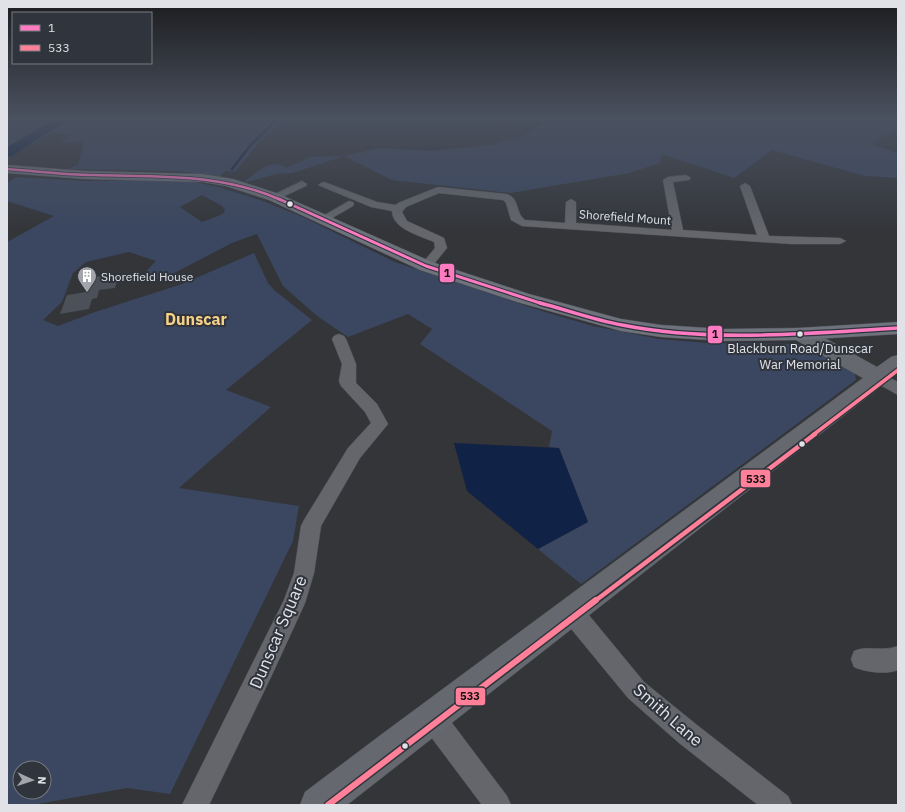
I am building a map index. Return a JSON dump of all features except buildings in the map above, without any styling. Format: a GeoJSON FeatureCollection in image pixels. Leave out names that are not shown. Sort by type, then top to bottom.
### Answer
{"type":"FeatureCollection","features":[{"type":"Feature","properties":{"kind":"highway"},"geometry":{"type":"LineString","coordinates":[[7,169],[84,176],[202,178],[228,182],[274,198],[426,266],[530,300],[621,325],[693,334],[798,334],[896,330]]}},
{"type":"Feature","properties":{"kind":"main road"},"geometry":{"type":"LineString","coordinates":[[325,803],[431,716],[571,611],[891,376],[798,334]]}},
{"type":"Feature","properties":{"kind":"street"},"geometry":{"type":"LineString","coordinates":[[657,179],[668,180],[686,178]]}},
{"type":"Feature","properties":{"kind":"street","name":"Shorefield Mount"},"geometry":{"type":"LineString","coordinates":[[668,180],[678,234]]}},
{"type":"Feature","properties":{"kind":"street"},"geometry":{"type":"LineString","coordinates":[[274,198],[302,184]]}},
{"type":"Feature","properties":{"kind":"street"},"geometry":{"type":"LineString","coordinates":[[323,185],[374,206],[399,209],[397,215],[403,223],[440,240],[441,248],[426,266]]}},
{"type":"Feature","properties":{"kind":"street","name":"Shorefield Mount"},"geometry":{"type":"LineString","coordinates":[[399,209],[402,205],[432,191],[445,190],[506,197],[511,202],[515,218],[522,223],[764,239],[840,241]]}},
{"type":"Feature","properties":{"kind":"street"},"geometry":{"type":"LineString","coordinates":[[750,190],[764,239]]}},
{"type":"Feature","properties":{"kind":"street","name":"Shorefield Mount"},"geometry":{"type":"LineString","coordinates":[[569,203],[570,226]]}},
{"type":"Feature","properties":{"kind":"street"},"geometry":{"type":"LineString","coordinates":[[323,219],[349,204]]}},
{"type":"Feature","properties":{"kind":"street","name":"Dunscar Square"},"geometry":{"type":"LineString","coordinates":[[195,805],[263,669],[294,603],[304,573],[311,526],[354,453],[380,424],[371,408],[349,386],[347,381],[349,364],[339,338]]}},
{"type":"Feature","properties":{"kind":"street","name":"Smith Lane"},"geometry":{"type":"LineString","coordinates":[[571,611],[636,690],[688,734],[779,805]]}},
{"type":"Feature","properties":{"kind":"street"},"geometry":{"type":"LineString","coordinates":[[862,659],[896,662]]}},
{"type":"Feature","properties":{"kind":"street"},"geometry":{"type":"LineString","coordinates":[[431,716],[498,805]]}},
{"type":"Feature","properties":{"kind":"shaded area"},"geometry":{"type":"Polygon","coordinates":[[[80,157],[247,157],[235,172],[225,171],[220,176],[175,171],[66,169],[78,165],[80,157]]]}},
{"type":"Feature","properties":{"kind":"shaded area"},"geometry":{"type":"Polygon","coordinates":[[[311,157],[341,157],[293,173],[276,174],[247,182],[244,181],[264,167],[275,164],[286,168],[311,157]]]}},
{"type":"Feature","properties":{"kind":"shaded area"},"geometry":{"type":"Polygon","coordinates":[[[346,157],[661,157],[660,163],[629,173],[511,193],[392,180],[346,157]]]}},
{"type":"Feature","properties":{"kind":"shaded area"},"geometry":{"type":"Polygon","coordinates":[[[671,157],[763,157],[734,178],[671,157]]]}},
{"type":"Feature","properties":{"kind":"shaded area"},"geometry":{"type":"Polygon","coordinates":[[[797,157],[898,157],[898,178],[865,176],[797,157]]]}},
{"type":"Feature","properties":{"kind":"shaded area"},"geometry":{"type":"Polygon","coordinates":[[[16,177],[84,181],[163,180],[194,182],[218,187],[260,200],[303,217],[395,262],[545,312],[593,326],[659,339],[707,343],[804,344],[855,372],[856,380],[581,584],[538,549],[588,522],[559,448],[549,447],[552,431],[420,344],[432,329],[408,314],[348,337],[317,316],[283,286],[257,234],[232,243],[163,279],[152,279],[146,271],[156,261],[129,252],[86,262],[73,273],[62,302],[43,320],[58,326],[95,312],[182,284],[254,253],[268,283],[274,290],[312,320],[226,390],[271,407],[179,488],[299,506],[293,541],[170,794],[127,788],[32,805],[7,805],[7,242],[54,216],[7,201],[7,183],[16,177]],[[202,195],[180,207],[202,222],[223,214],[225,210],[222,206],[202,195]]]}},
{"type":"Feature","properties":{"kind":"shaded area"},"geometry":{"type":"Polygon","coordinates":[[[454,443],[559,448],[588,522],[538,549],[467,491],[454,443]]]}},
{"type":"Feature","properties":{"kind":"waterway"},"geometry":{"type":"LineString","coordinates":[[232,169],[241,157]]}},
{"type":"Feature","properties":{"kind":"transit line","name":"1"},"geometry":{"type":"LineString","coordinates":[[7,169],[84,175],[202,178],[228,182],[274,197],[426,266],[523,298],[621,325],[661,331],[724,335],[798,334],[898,328]]}},
{"type":"Feature","properties":{"kind":"transit line","name":"533"},"geometry":{"type":"LineString","coordinates":[[328,805],[898,370]]}},
{"type":"Feature","properties":{"kind":"place","name":"Shorefield House"},"geometry":{"type":"Point","coordinates":[87,293]}},
{"type":"Feature","properties":{"kind":"place","name":"Blackburn Road/Dunscar War Memorial"},"geometry":{"type":"Point","coordinates":[800,334]}},
{"type":"Feature","properties":{"kind":"district","name":"Dunscar"},"geometry":{"type":"Point","coordinates":[196,319]}}]}
